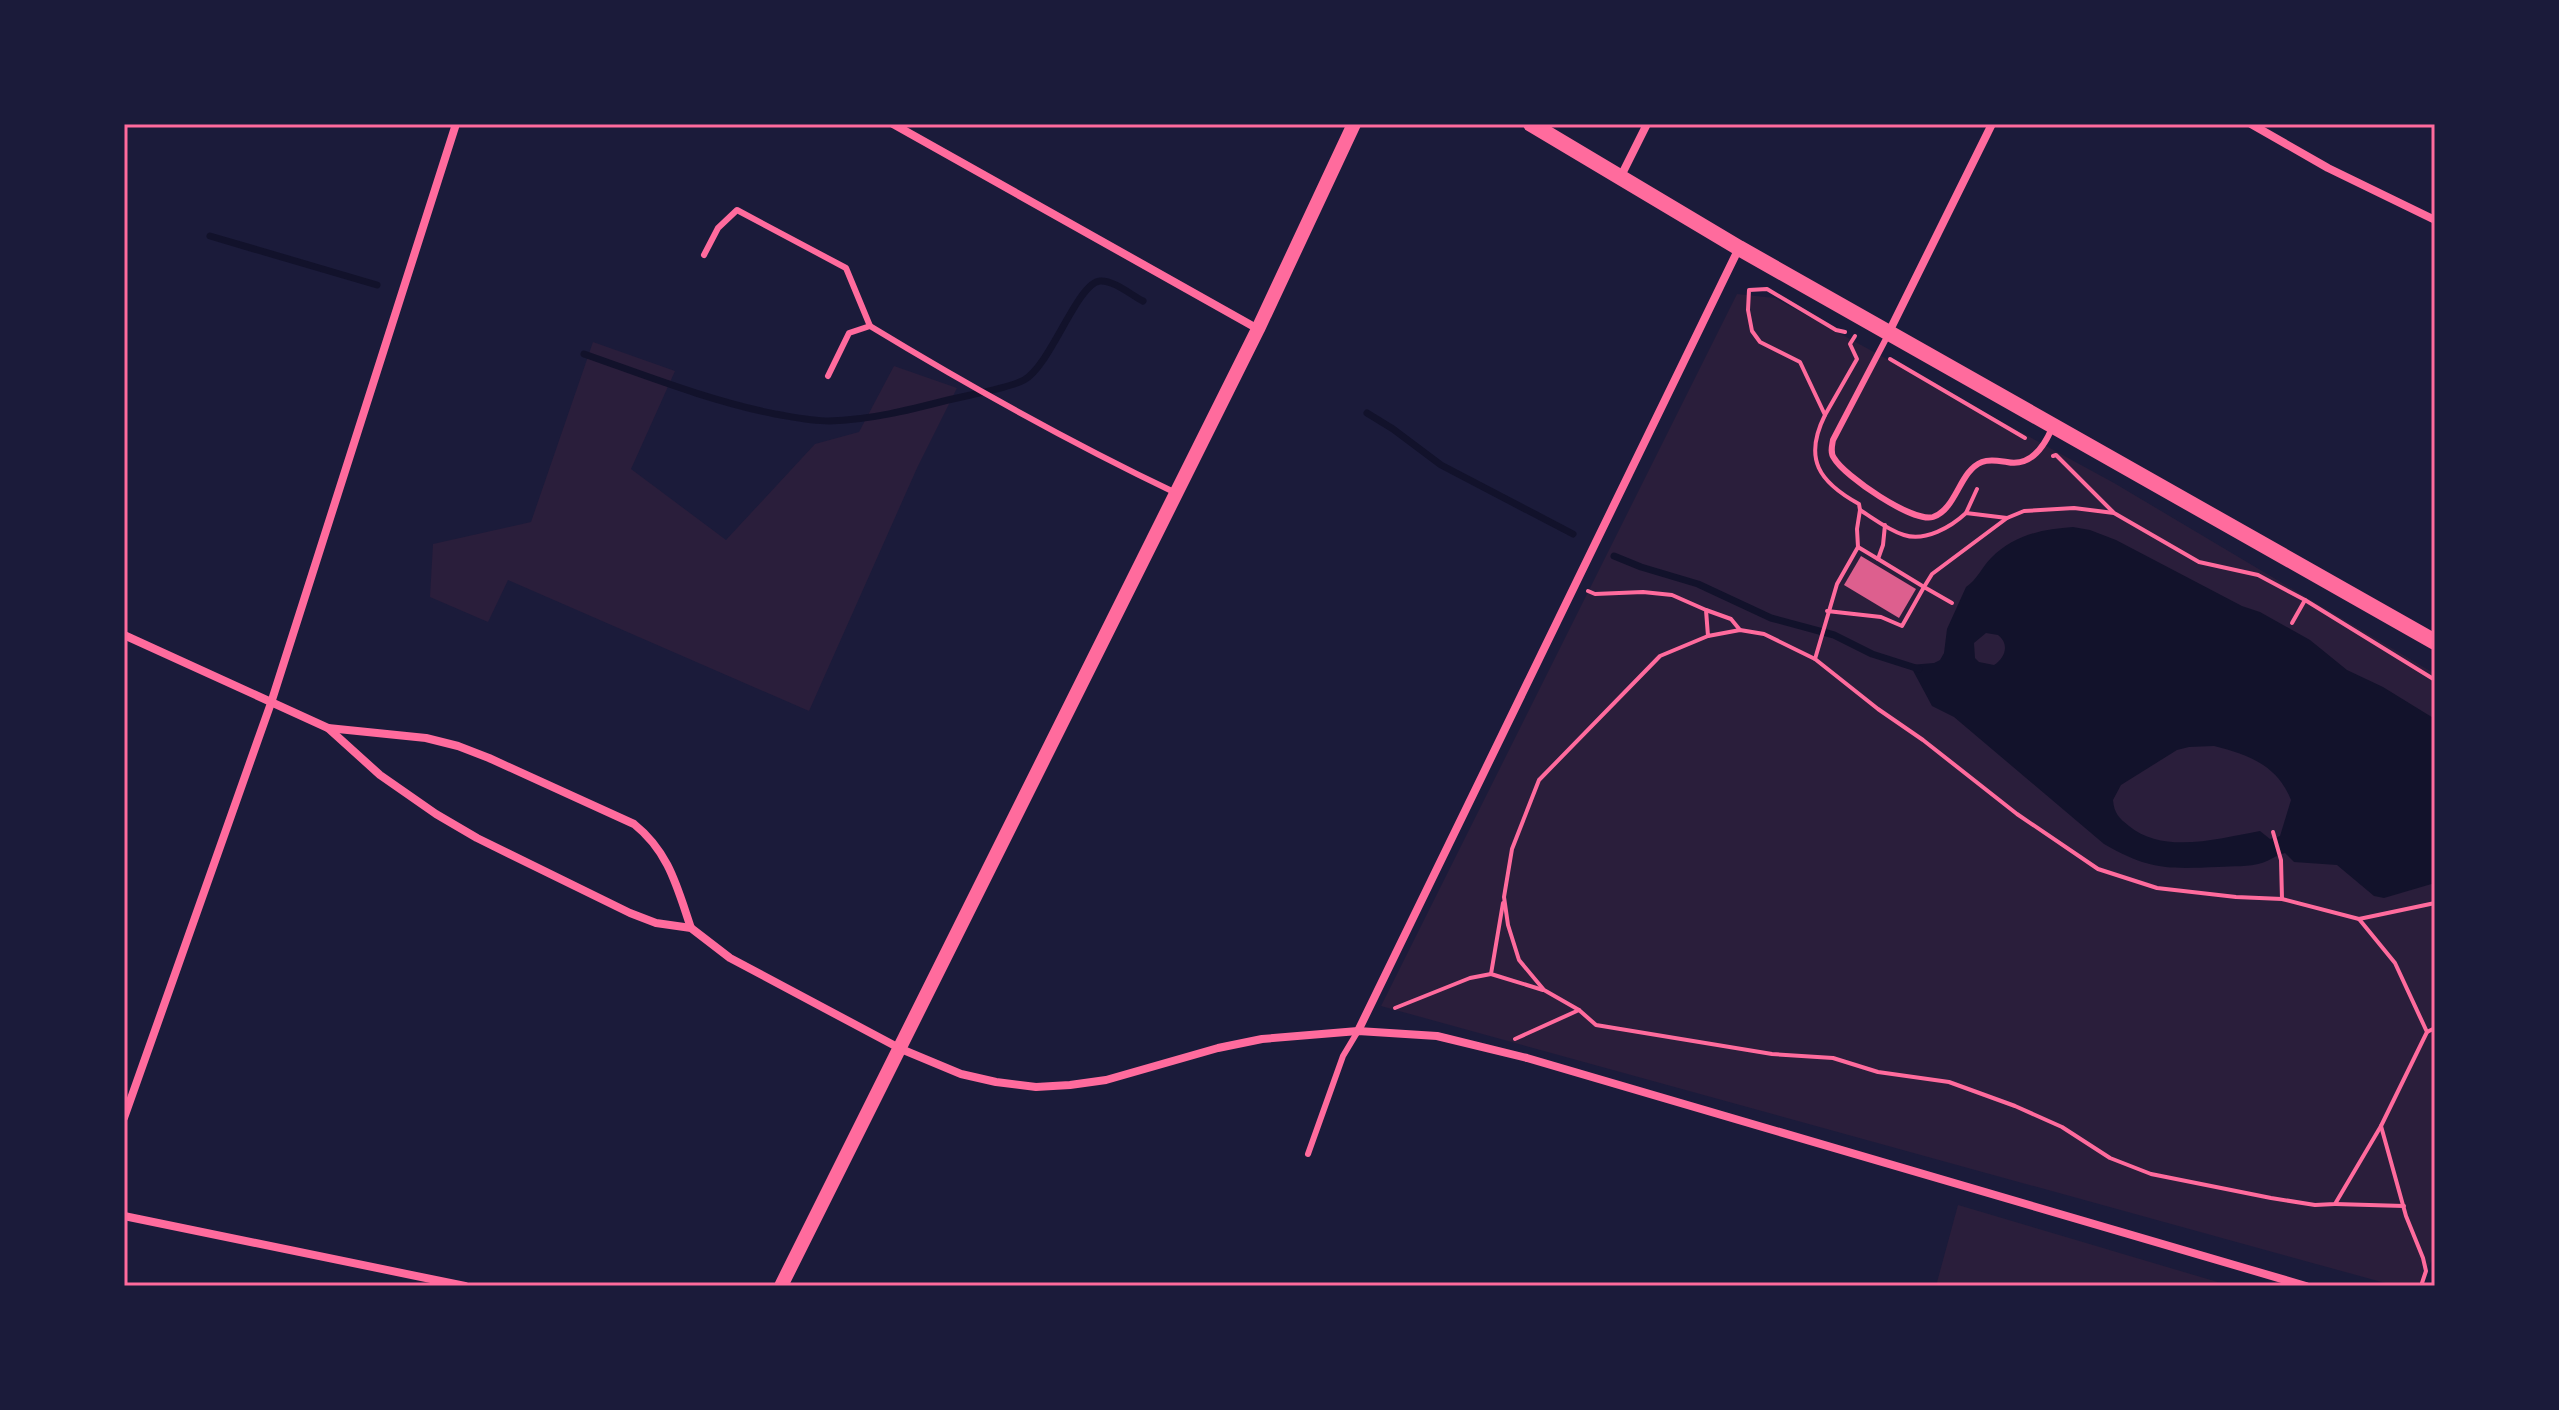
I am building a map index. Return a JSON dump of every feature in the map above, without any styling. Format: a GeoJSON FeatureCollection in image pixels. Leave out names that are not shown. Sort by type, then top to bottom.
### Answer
{"type":"FeatureCollection","features":[{"type":"Feature","properties":{"kind":"main road"},"geometry":{"type":"LineString","coordinates":[[1531,124],[1739,248],[2435,642]]}},
{"type":"Feature","properties":{"kind":"street"},"geometry":{"type":"LineString","coordinates":[[124,1118],[271,703],[456,124]]}},
{"type":"Feature","properties":{"kind":"street"},"geometry":{"type":"LineString","coordinates":[[893,124],[1258,329]]}},
{"type":"Feature","properties":{"kind":"street"},"geometry":{"type":"LineString","coordinates":[[781,1286],[1258,329],[1354,124]]}},
{"type":"Feature","properties":{"kind":"street"},"geometry":{"type":"LineString","coordinates":[[1621,176],[1647,124]]}},
{"type":"Feature","properties":{"kind":"street"},"geometry":{"type":"LineString","coordinates":[[1889,333],[1992,124]]}},
{"type":"Feature","properties":{"kind":"street"},"geometry":{"type":"LineString","coordinates":[[2251,124],[2328,168],[2435,220]]}},
{"type":"Feature","properties":{"kind":"street"},"geometry":{"type":"LineString","coordinates":[[1358,1031],[1739,248]]}},
{"type":"Feature","properties":{"kind":"street"},"geometry":{"type":"LineString","coordinates":[[124,635],[328,728],[426,738],[458,746],[634,824],[649,836],[669,866],[691,928]]}},
{"type":"Feature","properties":{"kind":"street"},"geometry":{"type":"LineString","coordinates":[[328,728],[380,775],[477,838],[630,913],[656,923],[691,928],[730,958],[901,1049],[961,1074],[1036,1087],[1106,1080],[1172,1059],[1262,1039],[1358,1031],[1437,1036],[1527,1058],[2306,1286]]}},
{"type":"Feature","properties":{"kind":"street"},"geometry":{"type":"LineString","coordinates":[[124,1216],[465,1286]]}},
{"type":"Feature","properties":{"kind":"lane"},"geometry":{"type":"LineString","coordinates":[[704,255],[718,228],[737,210],[846,268],[870,326],[990,397],[1110,462],[1176,493]]}},
{"type":"Feature","properties":{"kind":"lane"},"geometry":{"type":"LineString","coordinates":[[828,376],[849,333],[870,326]]}},
{"type":"Feature","properties":{"kind":"lane"},"geometry":{"type":"LineString","coordinates":[[1889,333],[1831,448],[1833,458],[1853,479],[1909,513],[1925,518],[1942,512],[1973,468],[1983,462],[2000,460],[2018,463],[2029,460],[2045,446],[2053,426]]}},
{"type":"Feature","properties":{"kind":"lane"},"geometry":{"type":"LineString","coordinates":[[1308,1154],[1343,1056],[1358,1031]]}},
{"type":"Feature","properties":{"kind":"path"},"geometry":{"type":"LineString","coordinates":[[1815,659],[1837,584],[1858,547],[1859,504],[1832,487],[1818,467],[1815,441],[1825,415],[1857,359],[1850,344],[1855,336],[1836,330],[1767,289],[1749,290],[1748,310],[1752,331],[1760,342],[1800,362],[1825,415]]}},
{"type":"Feature","properties":{"kind":"path"},"geometry":{"type":"LineString","coordinates":[[1890,359],[2025,438]]}},
{"type":"Feature","properties":{"kind":"path"},"geometry":{"type":"LineString","coordinates":[[2043,463],[2056,455],[2114,513],[2199,562],[2258,575],[2305,600],[2435,680]]}},
{"type":"Feature","properties":{"kind":"path"},"geometry":{"type":"LineString","coordinates":[[1860,510],[1906,536],[1938,533],[1953,526],[1966,513],[1979,483]]}},
{"type":"Feature","properties":{"kind":"path"},"geometry":{"type":"LineString","coordinates":[[1827,611],[1881,617],[1902,626],[1932,574],[2007,518],[2024,511],[2074,508],[2114,513]]}},
{"type":"Feature","properties":{"kind":"path"},"geometry":{"type":"LineString","coordinates":[[1966,513],[2007,518]]}},
{"type":"Feature","properties":{"kind":"path"},"geometry":{"type":"LineString","coordinates":[[1878,559],[1885,525]]}},
{"type":"Feature","properties":{"kind":"path"},"geometry":{"type":"LineString","coordinates":[[1858,547],[1952,603]]}},
{"type":"Feature","properties":{"kind":"path"},"geometry":{"type":"LineString","coordinates":[[1575,585],[1595,594],[1643,592],[1672,595],[1731,619],[1740,630]]}},
{"type":"Feature","properties":{"kind":"path"},"geometry":{"type":"LineString","coordinates":[[2292,623],[2305,600]]}},
{"type":"Feature","properties":{"kind":"path"},"geometry":{"type":"LineString","coordinates":[[1706,610],[1708,636]]}},
{"type":"Feature","properties":{"kind":"path"},"geometry":{"type":"LineString","coordinates":[[1491,974],[1512,849],[1539,780],[1660,656],[1708,636],[1740,630],[1764,634],[1815,659],[2017,814],[2098,869],[2157,888],[2282,899],[2359,919],[2435,903]]}},
{"type":"Feature","properties":{"kind":"path"},"geometry":{"type":"LineString","coordinates":[[2273,832],[2281,860],[2282,899]]}},
{"type":"Feature","properties":{"kind":"path"},"geometry":{"type":"LineString","coordinates":[[1504,897],[1508,925],[1519,960],[1544,990]]}},
{"type":"Feature","properties":{"kind":"path"},"geometry":{"type":"LineString","coordinates":[[2359,919],[2395,963],[2427,1032]]}},
{"type":"Feature","properties":{"kind":"path"},"geometry":{"type":"LineString","coordinates":[[1395,1008],[1470,978],[1491,974],[1544,990],[1579,1010],[1596,1025],[1772,1054],[1833,1058],[1878,1072],[1949,1082],[2015,1106],[2050,1122],[2110,1158],[2151,1174],[2300,1202],[2405,1206]]}},
{"type":"Feature","properties":{"kind":"path"},"geometry":{"type":"LineString","coordinates":[[1511,1040],[1579,1010]]}},
{"type":"Feature","properties":{"kind":"path"},"geometry":{"type":"LineString","coordinates":[[2335,1204],[2381,1126],[2427,1032],[2435,1028]]}},
{"type":"Feature","properties":{"kind":"path"},"geometry":{"type":"LineString","coordinates":[[2381,1126],[2406,1216],[2423,1258],[2426,1271],[2421,1286]]}},
{"type":"Feature","properties":{"kind":"shaded area"},"geometry":{"type":"Polygon","coordinates":[[[1737,294],[1775,298],[2114,483],[2435,674],[2435,1255],[2418,1286],[2396,1286],[1381,1006],[1737,294]]]}},
{"type":"Feature","properties":{"kind":"shaded area"},"geometry":{"type":"Polygon","coordinates":[[[593,342],[675,371],[631,469],[726,540],[815,444],[859,432],[894,366],[957,388],[917,468],[809,711],[508,580],[488,622],[430,597],[433,544],[531,522],[593,342]]]}},
{"type":"Feature","properties":{"kind":"shaded area"},"geometry":{"type":"Polygon","coordinates":[[[2062,528],[2090,530],[2116,540],[2242,606],[2260,612],[2310,640],[2347,670],[2383,687],[2435,719],[2435,883],[2384,898],[2374,896],[2337,865],[2294,862],[2285,853],[2252,865],[2200,868],[2159,866],[2134,859],[2104,844],[1954,717],[1932,706],[1910,665],[1940,660],[1947,629],[1966,587],[1991,558],[2009,544],[2029,535],[2062,528]],[[1986,633],[1974,643],[1975,658],[1994,665],[2003,655],[2004,642],[1998,635],[1986,633]],[[2214,746],[2177,750],[2121,785],[2113,800],[2118,815],[2143,835],[2159,840],[2193,842],[2260,831],[2270,839],[2280,836],[2291,800],[2278,778],[2250,758],[2214,746]]]}},
{"type":"Feature","properties":{"kind":"shaded area"},"geometry":{"type":"Polygon","coordinates":[[[1958,1205],[2231,1286],[1936,1286],[1958,1205]]]}},
{"type":"Feature","properties":{"kind":"building"},"geometry":{"type":"Polygon","coordinates":[[[1861,556],[1916,589],[1899,618],[1844,585],[1861,556]]]}},
{"type":"Feature","properties":{"kind":"waterway"},"geometry":{"type":"LineString","coordinates":[[210,236],[377,285]]}},
{"type":"Feature","properties":{"kind":"waterway"},"geometry":{"type":"LineString","coordinates":[[584,354],[751,409],[809,420],[844,420],[904,411],[1024,380],[1044,358],[1082,295],[1100,281],[1117,285],[1143,301]]}},
{"type":"Feature","properties":{"kind":"waterway"},"geometry":{"type":"LineString","coordinates":[[1367,413],[1441,465],[1573,534]]}},
{"type":"Feature","properties":{"kind":"waterway"},"geometry":{"type":"LineString","coordinates":[[1614,556],[1698,584],[1771,618],[1834,635],[1872,654],[1919,669]]}}]}
